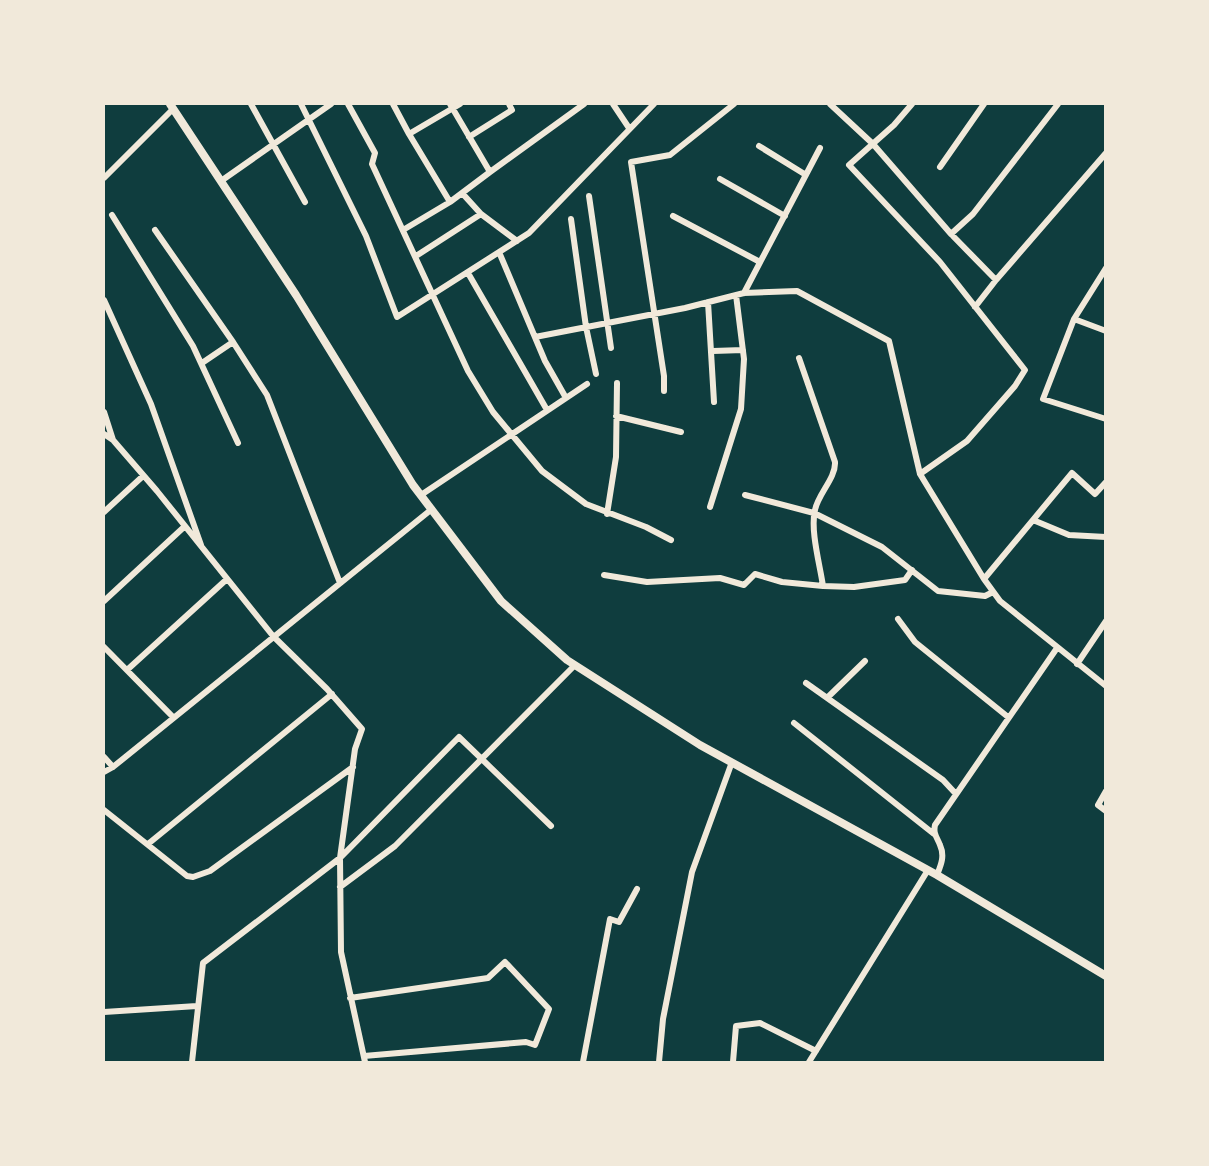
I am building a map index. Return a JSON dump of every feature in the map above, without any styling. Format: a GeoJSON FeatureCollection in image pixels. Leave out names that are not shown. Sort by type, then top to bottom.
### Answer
{"type":"FeatureCollection","features":[{"type":"Feature","properties":{"kind":"main road"},"geometry":{"type":"LineString","coordinates":[[172,106],[296,295],[421,495],[501,601],[575,665],[732,762],[937,875],[1106,976]]}},
{"type":"Feature","properties":{"kind":"street"},"geometry":{"type":"LineString","coordinates":[[251,104],[305,202]]}},
{"type":"Feature","properties":{"kind":"street"},"geometry":{"type":"LineString","coordinates":[[301,104],[366,236],[397,317],[529,233],[654,104]]}},
{"type":"Feature","properties":{"kind":"street"},"geometry":{"type":"LineString","coordinates":[[221,181],[331,104]]}},
{"type":"Feature","properties":{"kind":"street"},"geometry":{"type":"LineString","coordinates":[[348,104],[375,153],[372,164],[434,293],[468,371],[493,412],[542,471],[586,504],[646,526],[671,540]]}},
{"type":"Feature","properties":{"kind":"street"},"geometry":{"type":"LineString","coordinates":[[393,104],[450,202]]}},
{"type":"Feature","properties":{"kind":"street"},"geometry":{"type":"LineString","coordinates":[[409,134],[451,106],[460,104]]}},
{"type":"Feature","properties":{"kind":"street"},"geometry":{"type":"LineString","coordinates":[[469,137],[512,110],[509,104]]}},
{"type":"Feature","properties":{"kind":"street"},"geometry":{"type":"LineString","coordinates":[[404,230],[450,202],[584,104]]}},
{"type":"Feature","properties":{"kind":"street"},"geometry":{"type":"LineString","coordinates":[[613,104],[629,128]]}},
{"type":"Feature","properties":{"kind":"street"},"geometry":{"type":"LineString","coordinates":[[664,391],[655,314],[631,162],[670,155],[734,104]]}},
{"type":"Feature","properties":{"kind":"street"},"geometry":{"type":"LineString","coordinates":[[830,104],[873,144],[951,234],[996,280]]}},
{"type":"Feature","properties":{"kind":"street"},"geometry":{"type":"LineString","coordinates":[[912,104],[894,125],[849,165],[939,262],[1025,370],[1015,386],[968,441],[920,474]]}},
{"type":"Feature","properties":{"kind":"street"},"geometry":{"type":"LineString","coordinates":[[939,167],[984,104]]}},
{"type":"Feature","properties":{"kind":"street"},"geometry":{"type":"LineString","coordinates":[[951,234],[973,214],[1058,104]]}},
{"type":"Feature","properties":{"kind":"street"},"geometry":{"type":"LineString","coordinates":[[104,178],[172,106]]}},
{"type":"Feature","properties":{"kind":"street"},"geometry":{"type":"LineString","coordinates":[[451,106],[490,172]]}},
{"type":"Feature","properties":{"kind":"street"},"geometry":{"type":"LineString","coordinates":[[759,147],[806,175]]}},
{"type":"Feature","properties":{"kind":"street"},"geometry":{"type":"LineString","coordinates":[[744,293],[820,148]]}},
{"type":"Feature","properties":{"kind":"street"},"geometry":{"type":"LineString","coordinates":[[975,307],[1106,153]]}},
{"type":"Feature","properties":{"kind":"street"},"geometry":{"type":"LineString","coordinates":[[720,179],[785,216]]}},
{"type":"Feature","properties":{"kind":"street"},"geometry":{"type":"LineString","coordinates":[[462,193],[480,214],[517,241]]}},
{"type":"Feature","properties":{"kind":"street"},"geometry":{"type":"LineString","coordinates":[[589,196],[606,323],[612,348]]}},
{"type":"Feature","properties":{"kind":"street"},"geometry":{"type":"LineString","coordinates":[[416,256],[480,214]]}},
{"type":"Feature","properties":{"kind":"street"},"geometry":{"type":"LineString","coordinates":[[112,215],[202,363],[238,443]]}},
{"type":"Feature","properties":{"kind":"street"},"geometry":{"type":"LineString","coordinates":[[673,216],[760,262]]}},
{"type":"Feature","properties":{"kind":"street"},"geometry":{"type":"LineString","coordinates":[[571,219],[586,327],[596,374]]}},
{"type":"Feature","properties":{"kind":"street"},"geometry":{"type":"LineString","coordinates":[[155,230],[267,395],[340,583]]}},
{"type":"Feature","properties":{"kind":"street"},"geometry":{"type":"LineString","coordinates":[[499,252],[535,337],[566,398]]}},
{"type":"Feature","properties":{"kind":"street"},"geometry":{"type":"LineString","coordinates":[[1106,268],[1074,320],[1043,399],[1106,419]]}},
{"type":"Feature","properties":{"kind":"street"},"geometry":{"type":"LineString","coordinates":[[468,273],[547,410]]}},
{"type":"Feature","properties":{"kind":"street"},"geometry":{"type":"LineString","coordinates":[[535,337],[655,314],[744,293],[797,291],[889,341],[920,474],[984,579],[1000,601],[1106,686]]}},
{"type":"Feature","properties":{"kind":"street"},"geometry":{"type":"LineString","coordinates":[[710,507],[741,409],[743,350],[736,295]]}},
{"type":"Feature","properties":{"kind":"street"},"geometry":{"type":"LineString","coordinates":[[104,300],[151,404],[202,548]]}},
{"type":"Feature","properties":{"kind":"street"},"geometry":{"type":"LineString","coordinates":[[708,302],[713,351],[714,402]]}},
{"type":"Feature","properties":{"kind":"street"},"geometry":{"type":"LineString","coordinates":[[1074,320],[1106,331]]}},
{"type":"Feature","properties":{"kind":"street"},"geometry":{"type":"LineString","coordinates":[[202,363],[233,342]]}},
{"type":"Feature","properties":{"kind":"street"},"geometry":{"type":"LineString","coordinates":[[713,351],[743,350]]}},
{"type":"Feature","properties":{"kind":"street"},"geometry":{"type":"LineString","coordinates":[[799,358],[836,462],[836,468],[820,495],[814,513],[823,586]]}},
{"type":"Feature","properties":{"kind":"street"},"geometry":{"type":"LineString","coordinates":[[607,513],[616,457],[617,383]]}},
{"type":"Feature","properties":{"kind":"street"},"geometry":{"type":"LineString","coordinates":[[421,495],[587,384]]}},
{"type":"Feature","properties":{"kind":"street"},"geometry":{"type":"LineString","coordinates":[[104,412],[113,440]]}},
{"type":"Feature","properties":{"kind":"street"},"geometry":{"type":"LineString","coordinates":[[616,417],[681,432]]}},
{"type":"Feature","properties":{"kind":"street"},"geometry":{"type":"LineString","coordinates":[[104,434],[113,440],[273,636],[332,694],[362,729],[355,749],[340,858],[340,887],[341,952],[350,998],[364,1059],[526,1042],[535,1045],[549,1009],[505,962],[488,978],[350,998]]}},
{"type":"Feature","properties":{"kind":"street"},"geometry":{"type":"LineString","coordinates":[[984,579],[1072,473],[1095,494],[1106,482]]}},
{"type":"Feature","properties":{"kind":"street"},"geometry":{"type":"LineString","coordinates":[[104,512],[143,476]]}},
{"type":"Feature","properties":{"kind":"street"},"geometry":{"type":"LineString","coordinates":[[745,495],[814,513],[882,547],[944,593],[985,596],[993,592]]}},
{"type":"Feature","properties":{"kind":"street"},"geometry":{"type":"LineString","coordinates":[[104,772],[432,510]]}},
{"type":"Feature","properties":{"kind":"street"},"geometry":{"type":"LineString","coordinates":[[1032,520],[1069,535],[1106,537]]}},
{"type":"Feature","properties":{"kind":"street"},"geometry":{"type":"LineString","coordinates":[[104,601],[184,527]]}},
{"type":"Feature","properties":{"kind":"street"},"geometry":{"type":"LineString","coordinates":[[604,575],[647,582],[720,578],[744,585],[754,574],[783,582],[854,587],[904,580],[912,570]]}},
{"type":"Feature","properties":{"kind":"street"},"geometry":{"type":"LineString","coordinates":[[127,670],[227,579]]}},
{"type":"Feature","properties":{"kind":"street"},"geometry":{"type":"LineString","coordinates":[[898,619],[915,642],[1008,717]]}},
{"type":"Feature","properties":{"kind":"street"},"geometry":{"type":"LineString","coordinates":[[1077,664],[1106,621]]}},
{"type":"Feature","properties":{"kind":"street"},"geometry":{"type":"LineString","coordinates":[[104,647],[173,717]]}},
{"type":"Feature","properties":{"kind":"street"},"geometry":{"type":"LineString","coordinates":[[934,834],[935,825],[1057,648]]}},
{"type":"Feature","properties":{"kind":"street"},"geometry":{"type":"LineString","coordinates":[[828,697],[865,661]]}},
{"type":"Feature","properties":{"kind":"street"},"geometry":{"type":"LineString","coordinates":[[340,887],[395,846],[575,665]]}},
{"type":"Feature","properties":{"kind":"street"},"geometry":{"type":"LineString","coordinates":[[806,683],[943,780],[956,794]]}},
{"type":"Feature","properties":{"kind":"street"},"geometry":{"type":"LineString","coordinates":[[148,844],[332,694]]}},
{"type":"Feature","properties":{"kind":"street"},"geometry":{"type":"LineString","coordinates":[[794,723],[934,834],[941,845],[943,858],[937,875]]}},
{"type":"Feature","properties":{"kind":"street"},"geometry":{"type":"LineString","coordinates":[[192,1062],[203,963],[340,858],[459,737],[551,826]]}},
{"type":"Feature","properties":{"kind":"street"},"geometry":{"type":"LineString","coordinates":[[104,757],[113,767]]}},
{"type":"Feature","properties":{"kind":"street"},"geometry":{"type":"LineString","coordinates":[[658,1062],[665,1008],[692,872],[732,762]]}},
{"type":"Feature","properties":{"kind":"street"},"geometry":{"type":"LineString","coordinates":[[104,810],[187,876],[194,877],[210,871],[353,767]]}},
{"type":"Feature","properties":{"kind":"street"},"geometry":{"type":"LineString","coordinates":[[1106,791],[1098,805],[1106,811]]}},
{"type":"Feature","properties":{"kind":"street"},"geometry":{"type":"LineString","coordinates":[[809,1062],[928,870]]}},
{"type":"Feature","properties":{"kind":"street"},"geometry":{"type":"LineString","coordinates":[[583,1062],[610,919],[619,922],[637,889]]}},
{"type":"Feature","properties":{"kind":"street"},"geometry":{"type":"LineString","coordinates":[[104,1012],[197,1006]]}},
{"type":"Feature","properties":{"kind":"street"},"geometry":{"type":"LineString","coordinates":[[733,1062],[736,1026],[760,1023],[816,1052]]}}]}
